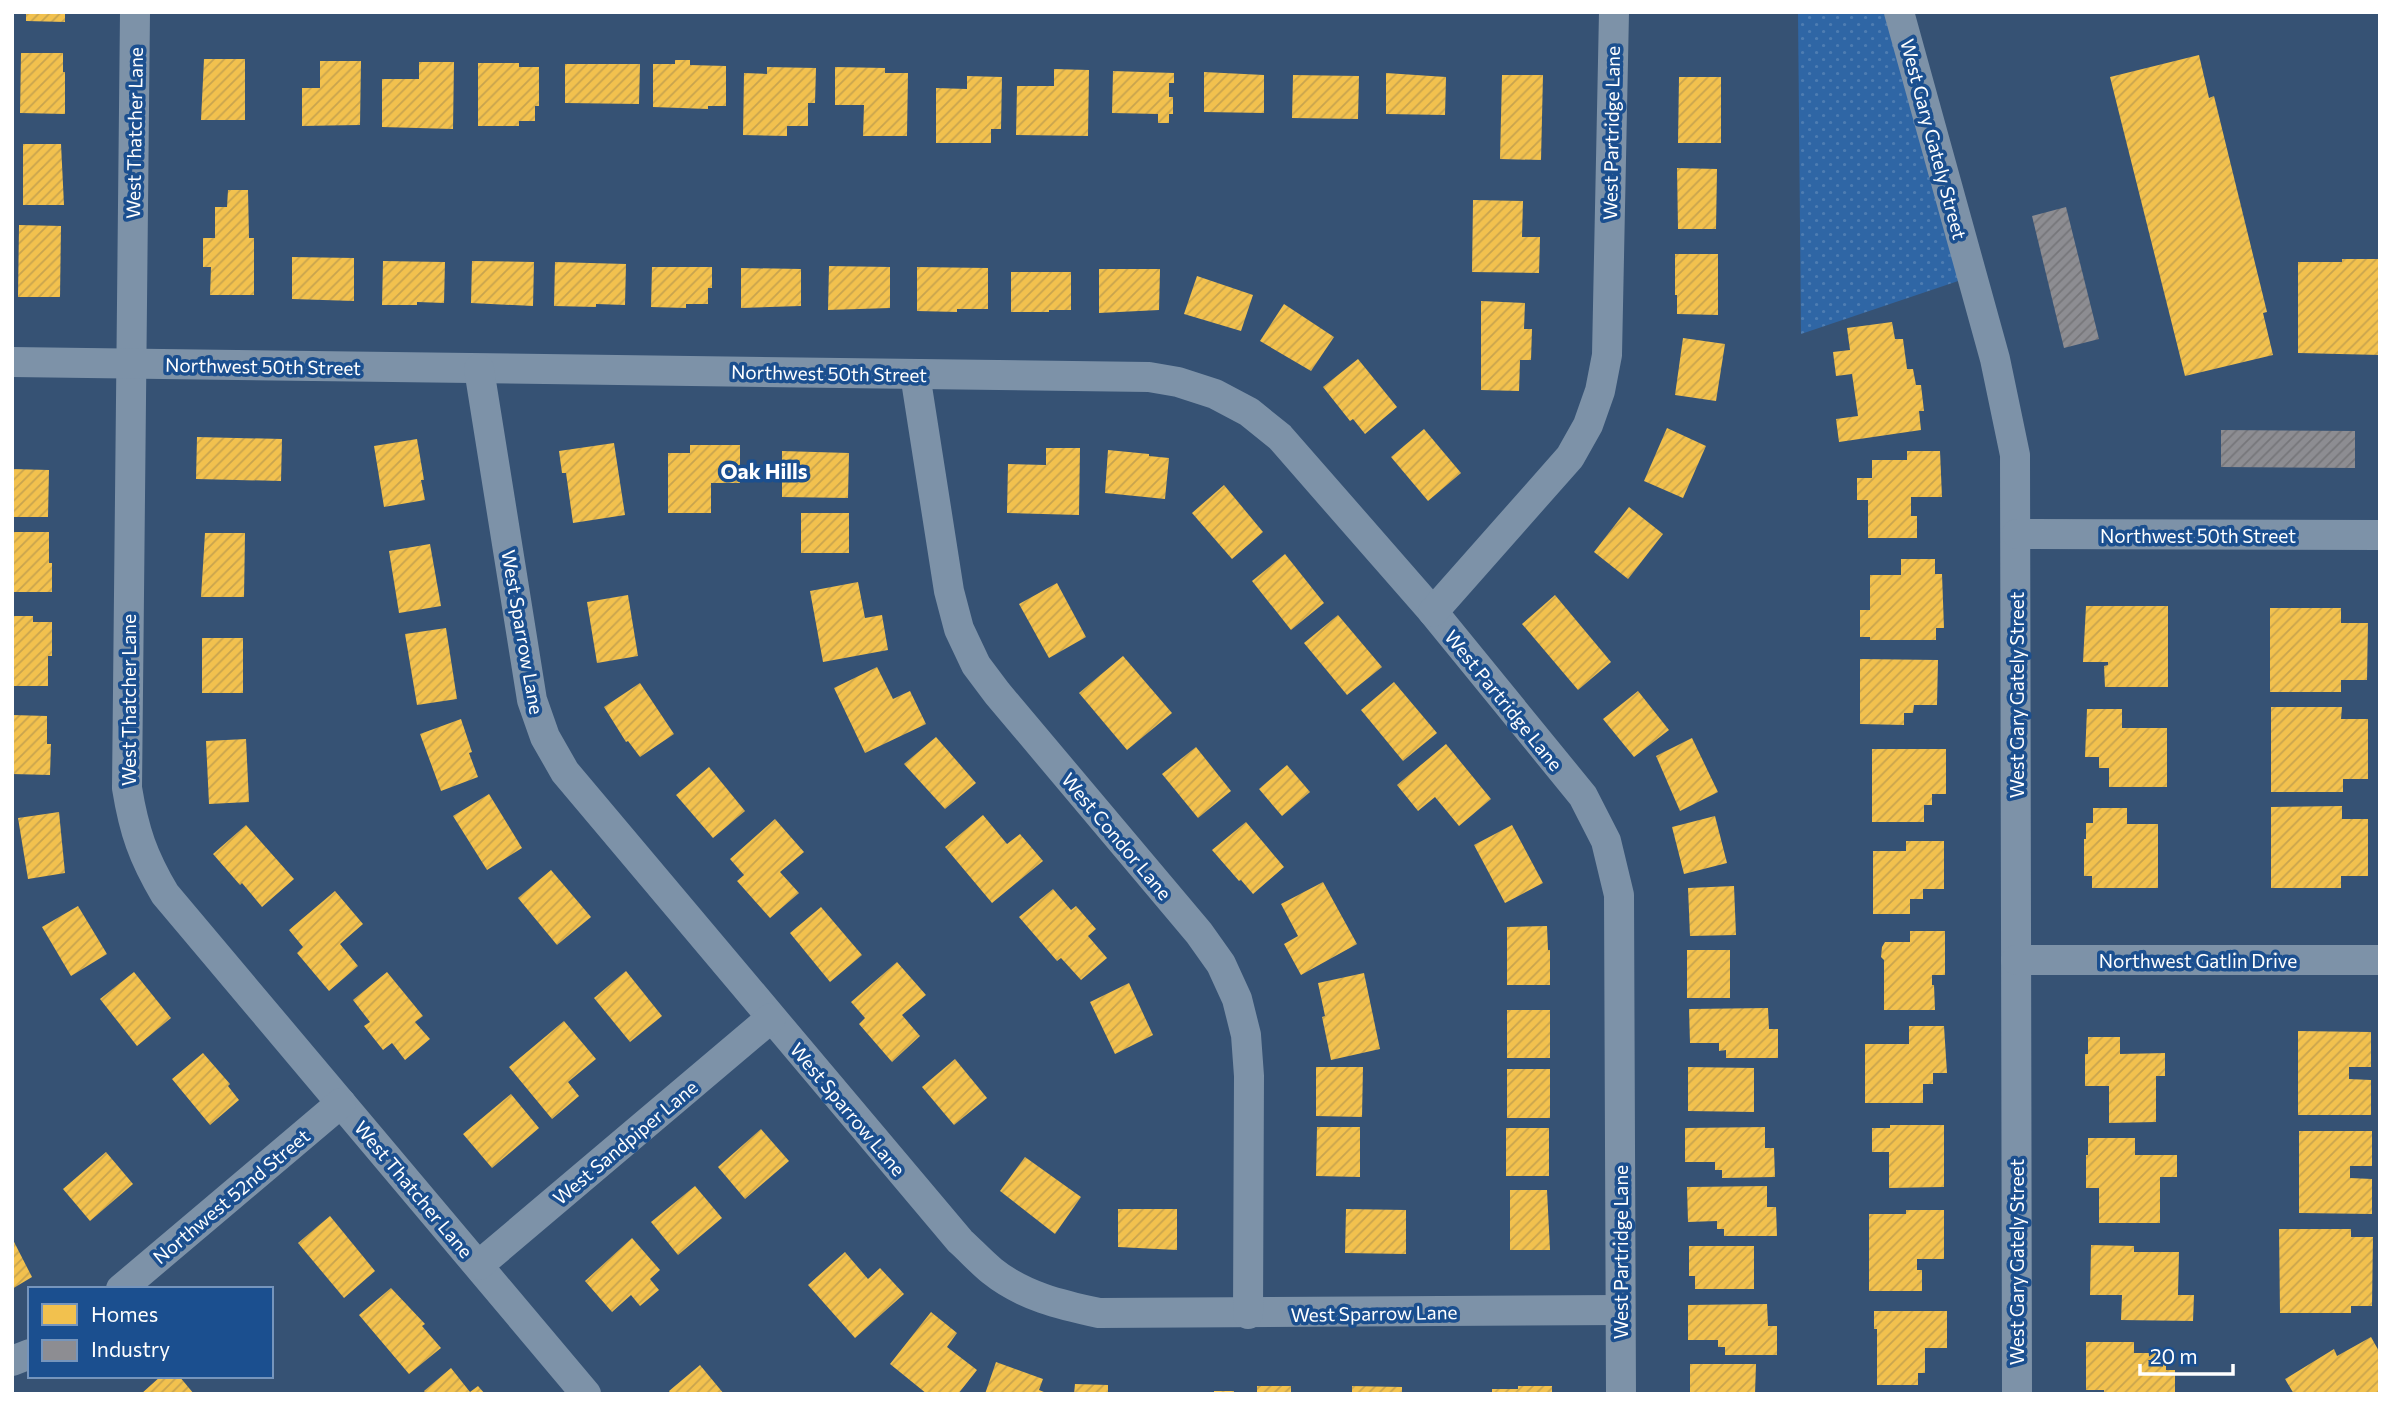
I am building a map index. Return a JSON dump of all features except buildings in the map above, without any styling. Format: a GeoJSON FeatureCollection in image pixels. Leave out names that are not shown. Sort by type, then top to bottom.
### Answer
{"type":"FeatureCollection","features":[{"type":"Feature","properties":{"kind":"street","name":"West Thatcher Lane"},"geometry":{"type":"LineString","coordinates":[[135,12],[127,788],[133,826],[146,861],[165,894],[586,1394]]}},
{"type":"Feature","properties":{"kind":"street","name":"West Partridge Lane"},"geometry":{"type":"LineString","coordinates":[[1614,12],[1607,355],[1600,391],[1588,425],[1570,457],[1433,612],[1583,796],[1606,841],[1612,862],[1619,895],[1621,1394]]}},
{"type":"Feature","properties":{"kind":"street","name":"West Gary Gately Street"},"geometry":{"type":"LineString","coordinates":[[1899,12],[2006,404],[2015,456],[2017,1394]]}},
{"type":"Feature","properties":{"kind":"street","name":"Northwest 50th Street"},"geometry":{"type":"LineString","coordinates":[[12,362],[1149,377],[1178,382],[1215,394],[1249,412],[1280,438],[1433,612]]}},
{"type":"Feature","properties":{"kind":"street","name":"West Sparrow Lane"},"geometry":{"type":"LineString","coordinates":[[479,369],[532,700],[545,737],[565,772],[960,1241],[993,1272],[1053,1303],[1098,1313],[1620,1310]]}},
{"type":"Feature","properties":{"kind":"street","name":"West Condor Lane"},"geometry":{"type":"LineString","coordinates":[[915,374],[949,591],[959,629],[976,665],[1199,933],[1221,964],[1237,999],[1246,1035],[1249,1076],[1248,1314]]}},
{"type":"Feature","properties":{"kind":"street","name":"Northwest 50th Street"},"geometry":{"type":"LineString","coordinates":[[2017,534],[2380,535]]}},
{"type":"Feature","properties":{"kind":"street","name":"Northwest Gatlin Drive"},"geometry":{"type":"LineString","coordinates":[[2015,960],[2380,960]]}},
{"type":"Feature","properties":{"kind":"street","name":"West Sandpiper Lane"},"geometry":{"type":"LineString","coordinates":[[479,1265],[771,1018]]}},
{"type":"Feature","properties":{"kind":"street","name":"Northwest 52nd Street"},"geometry":{"type":"LineString","coordinates":[[123,1287],[341,1103]]}},
{"type":"Feature","properties":{"kind":"shaded area"},"geometry":{"type":"Polygon","coordinates":[[[1798,12],[1899,12],[1973,276],[1801,334],[1798,12]]]}},
{"type":"Feature","properties":{"kind":"district","name":"Oak Hills"},"geometry":{"type":"Point","coordinates":[764,470]}}]}
